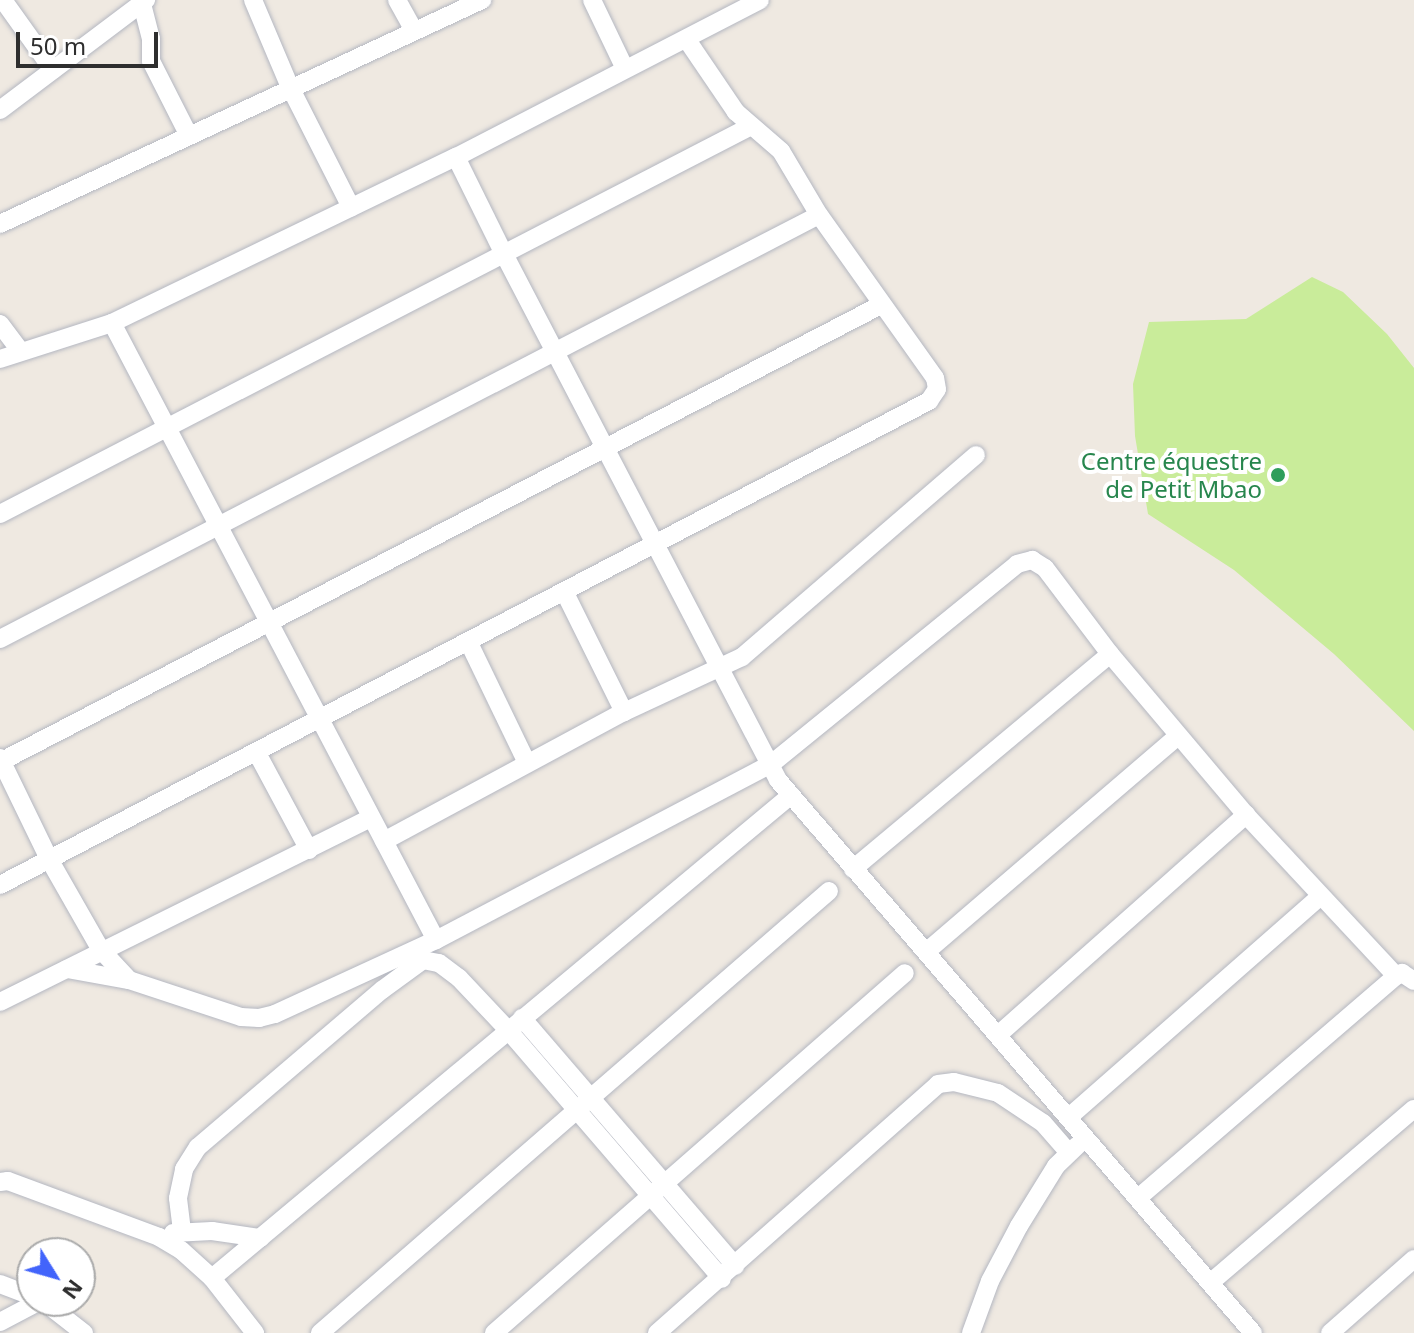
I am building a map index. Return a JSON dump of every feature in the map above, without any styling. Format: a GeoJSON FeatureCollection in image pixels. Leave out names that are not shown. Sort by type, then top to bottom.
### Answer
{"type":"FeatureCollection","features":[{"type":"Feature","properties":{"kind":"street"},"geometry":{"type":"LineString","coordinates":[[3,0],[53,70]]}},
{"type":"Feature","properties":{"kind":"street"},"geometry":{"type":"LineString","coordinates":[[253,0],[290,87],[351,207]]}},
{"type":"Feature","properties":{"kind":"street"},"geometry":{"type":"LineString","coordinates":[[397,0],[414,31]]}},
{"type":"Feature","properties":{"kind":"street"},"geometry":{"type":"LineString","coordinates":[[0,224],[482,0]]}},
{"type":"Feature","properties":{"kind":"street"},"geometry":{"type":"LineString","coordinates":[[592,0],[625,69]]}},
{"type":"Feature","properties":{"kind":"street"},"geometry":{"type":"LineString","coordinates":[[0,359],[112,323],[456,157],[760,0]]}},
{"type":"Feature","properties":{"kind":"street"},"geometry":{"type":"LineString","coordinates":[[0,110],[143,1],[151,61],[189,136]]}},
{"type":"Feature","properties":{"kind":"street"},"geometry":{"type":"LineString","coordinates":[[0,885],[657,546],[929,401],[937,389],[935,378],[819,215],[781,151],[751,126],[719,91],[687,40]]}},
{"type":"Feature","properties":{"kind":"street"},"geometry":{"type":"LineString","coordinates":[[0,514],[751,126]]}},
{"type":"Feature","properties":{"kind":"street"},"geometry":{"type":"LineString","coordinates":[[456,157],[554,352],[770,765],[853,869],[1253,1333]]}},
{"type":"Feature","properties":{"kind":"street"},"geometry":{"type":"LineString","coordinates":[[0,639],[819,215]]}},
{"type":"Feature","properties":{"kind":"street"},"geometry":{"type":"LineString","coordinates":[[129,980],[101,950],[49,859],[1,760],[881,305]]}},
{"type":"Feature","properties":{"kind":"street"},"geometry":{"type":"LineString","coordinates":[[112,323],[436,940]]}},
{"type":"Feature","properties":{"kind":"street"},"geometry":{"type":"LineString","coordinates":[[0,324],[20,351]]}},
{"type":"Feature","properties":{"kind":"street"},"geometry":{"type":"LineString","coordinates":[[384,841],[624,712],[720,667],[762,643],[976,455]]}},
{"type":"Feature","properties":{"kind":"street"},"geometry":{"type":"LineString","coordinates":[[67,969],[129,980],[241,1017],[259,1018],[275,1014],[436,940],[770,765],[1017,564],[1032,560],[1045,568],[1110,654],[1246,815],[1319,897],[1396,976]]}},
{"type":"Feature","properties":{"kind":"street"},"geometry":{"type":"LineString","coordinates":[[565,593],[624,712]]}},
{"type":"Feature","properties":{"kind":"street"},"geometry":{"type":"LineString","coordinates":[[469,643],[527,763]]}},
{"type":"Feature","properties":{"kind":"street"},"geometry":{"type":"LineString","coordinates":[[853,869],[1110,654]]}},
{"type":"Feature","properties":{"kind":"street"},"geometry":{"type":"LineString","coordinates":[[926,952],[1178,736]]}},
{"type":"Feature","properties":{"kind":"street"},"geometry":{"type":"LineString","coordinates":[[257,753],[309,850]]}},
{"type":"Feature","properties":{"kind":"street"},"geometry":{"type":"LineString","coordinates":[[212,1278],[791,795]]}},
{"type":"Feature","properties":{"kind":"street"},"geometry":{"type":"LineString","coordinates":[[998,1035],[1246,815]]}},
{"type":"Feature","properties":{"kind":"street"},"geometry":{"type":"LineString","coordinates":[[0,1002],[371,818]]}},
{"type":"Feature","properties":{"kind":"street"},"geometry":{"type":"LineString","coordinates":[[320,1333],[829,891]]}},
{"type":"Feature","properties":{"kind":"street"},"geometry":{"type":"LineString","coordinates":[[1069,1117],[1319,897]]}},
{"type":"Feature","properties":{"kind":"street"},"geometry":{"type":"LineString","coordinates":[[182,1231],[178,1198],[184,1169],[198,1147],[408,969],[423,960],[439,963],[515,1024],[729,1272]]}},
{"type":"Feature","properties":{"kind":"street"},"geometry":{"type":"LineString","coordinates":[[494,1333],[905,973]]}},
{"type":"Feature","properties":{"kind":"street"},"geometry":{"type":"LineString","coordinates":[[1138,1198],[1396,976],[1402,973],[1414,981]]}},
{"type":"Feature","properties":{"kind":"street"},"geometry":{"type":"LineString","coordinates":[[657,1333],[938,1084],[954,1082],[998,1093],[1043,1123],[1068,1152]]}},
{"type":"Feature","properties":{"kind":"street"},"geometry":{"type":"LineString","coordinates":[[1210,1283],[1414,1109]]}},
{"type":"Feature","properties":{"kind":"street"},"geometry":{"type":"LineString","coordinates":[[971,1333],[997,1267],[1051,1174],[1068,1152],[1087,1139]]}},
{"type":"Feature","properties":{"kind":"street"},"geometry":{"type":"LineString","coordinates":[[0,1182],[8,1181],[159,1237],[181,1250],[212,1278],[255,1333]]}},
{"type":"Feature","properties":{"kind":"street"},"geometry":{"type":"LineString","coordinates":[[159,1237],[182,1231],[260,1238]]}},
{"type":"Feature","properties":{"kind":"street"},"geometry":{"type":"LineString","coordinates":[[1330,1333],[1414,1259]]}},
{"type":"Feature","properties":{"kind":"street"},"geometry":{"type":"LineString","coordinates":[[63,1317],[84,1333]]}},
{"type":"Feature","properties":{"kind":"green space","name":"Centre équestre de Petit Mbao"},"geometry":{"type":"Polygon","coordinates":[[[1312,277],[1343,292],[1387,334],[1414,368],[1414,731],[1334,654],[1234,570],[1148,514],[1135,436],[1133,384],[1149,322],[1246,319],[1312,277]]]}},
{"type":"Feature","properties":{"kind":"place","name":"Centre équestre de Petit Mbao"},"geometry":{"type":"Point","coordinates":[1278,475]}}]}
